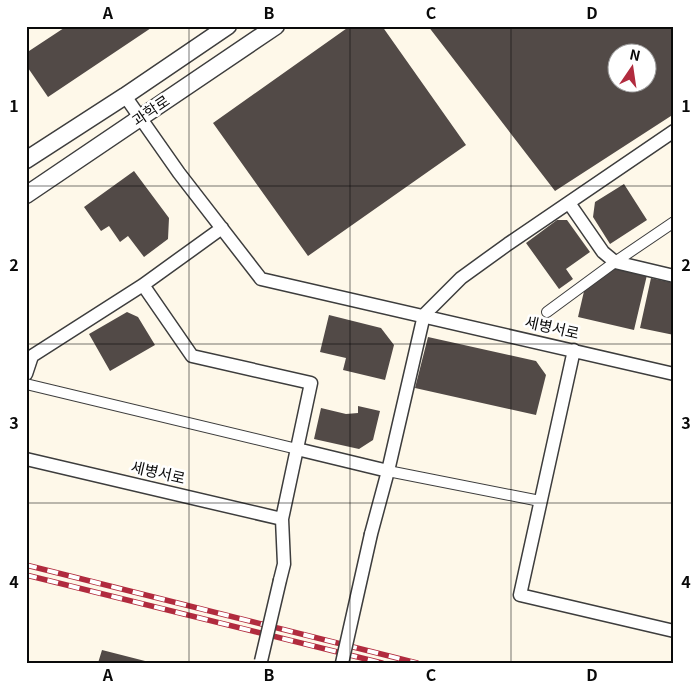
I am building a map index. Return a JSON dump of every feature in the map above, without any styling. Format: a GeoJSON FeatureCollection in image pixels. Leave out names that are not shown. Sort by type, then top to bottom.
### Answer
{"type":"FeatureCollection","features":[{"type":"Feature","properties":{"kind":"street","name":"과학로"},"geometry":{"type":"LineString","coordinates":[[26,160],[228,26]]}},
{"type":"Feature","properties":{"kind":"street","name":"과학로"},"geometry":{"type":"LineString","coordinates":[[26,195],[276,26]]}},
{"type":"Feature","properties":{"kind":"street","name":"세병서로"},"geometry":{"type":"LineString","coordinates":[[125,96],[140,119],[261,279],[674,374]]}},
{"type":"Feature","properties":{"kind":"street"},"geometry":{"type":"LineString","coordinates":[[342,663],[424,316],[461,278],[674,131]]}},
{"type":"Feature","properties":{"kind":"street"},"geometry":{"type":"LineString","coordinates":[[569,203],[603,252],[615,262],[674,276]]}},
{"type":"Feature","properties":{"kind":"street"},"geometry":{"type":"LineString","coordinates":[[547,312],[674,222]]}},
{"type":"Feature","properties":{"kind":"street"},"geometry":{"type":"LineString","coordinates":[[26,374],[32,356],[143,285],[222,228]]}},
{"type":"Feature","properties":{"kind":"street"},"geometry":{"type":"LineString","coordinates":[[143,285],[192,356],[311,383],[282,519],[284,564],[261,662]]}},
{"type":"Feature","properties":{"kind":"street"},"geometry":{"type":"LineString","coordinates":[[574,350],[520,595],[674,631]]}},
{"type":"Feature","properties":{"kind":"street"},"geometry":{"type":"LineString","coordinates":[[26,384],[388,471],[540,501]]}},
{"type":"Feature","properties":{"kind":"street","name":"세병서로"},"geometry":{"type":"LineString","coordinates":[[26,459],[282,519]]}},
{"type":"Feature","properties":{"kind":"building"},"geometry":{"type":"Polygon","coordinates":[[[67,26],[154,26],[48,97],[26,65],[26,53],[67,26]]]}},
{"type":"Feature","properties":{"kind":"building"},"geometry":{"type":"Polygon","coordinates":[[[350,26],[382,26],[466,145],[308,256],[213,123],[350,26]]]}},
{"type":"Feature","properties":{"kind":"building"},"geometry":{"type":"Polygon","coordinates":[[[428,26],[674,26],[674,114],[555,191],[428,26]]]}},
{"type":"Feature","properties":{"kind":"building"},"geometry":{"type":"Polygon","coordinates":[[[134,171],[169,218],[168,239],[144,257],[128,236],[120,242],[109,226],[101,231],[84,207],[134,171]]]}},
{"type":"Feature","properties":{"kind":"building"},"geometry":{"type":"Polygon","coordinates":[[[624,184],[647,220],[610,244],[593,217],[595,202],[624,184]]]}},
{"type":"Feature","properties":{"kind":"building"},"geometry":{"type":"Polygon","coordinates":[[[557,220],[567,220],[590,252],[566,269],[573,279],[559,289],[526,243],[557,220]]]}},
{"type":"Feature","properties":{"kind":"building"},"geometry":{"type":"Polygon","coordinates":[[[612,267],[647,275],[634,330],[578,317],[585,287],[612,267]]]}},
{"type":"Feature","properties":{"kind":"building"},"geometry":{"type":"Polygon","coordinates":[[[651,278],[674,283],[674,335],[640,328],[651,278]]]}},
{"type":"Feature","properties":{"kind":"building"},"geometry":{"type":"Polygon","coordinates":[[[127,312],[138,317],[155,345],[110,371],[89,334],[127,312]]]}},
{"type":"Feature","properties":{"kind":"building"},"geometry":{"type":"Polygon","coordinates":[[[329,315],[381,328],[394,345],[385,380],[343,370],[346,358],[320,352],[329,315]]]}},
{"type":"Feature","properties":{"kind":"building"},"geometry":{"type":"Polygon","coordinates":[[[428,337],[536,361],[546,375],[536,415],[415,388],[428,337]]]}},
{"type":"Feature","properties":{"kind":"building"},"geometry":{"type":"Polygon","coordinates":[[[358,406],[380,411],[373,440],[359,449],[314,439],[321,408],[346,414],[358,413],[358,406]]]}},
{"type":"Feature","properties":{"kind":"building"},"geometry":{"type":"Polygon","coordinates":[[[102,650],[149,662],[149,663],[98,663],[102,650]]]}},
{"type":"Feature","properties":{"kind":"railway"},"geometry":{"type":"LineString","coordinates":[[26,565],[417,663]]}},
{"type":"Feature","properties":{"kind":"railway"},"geometry":{"type":"LineString","coordinates":[[26,575],[382,663]]}}]}
